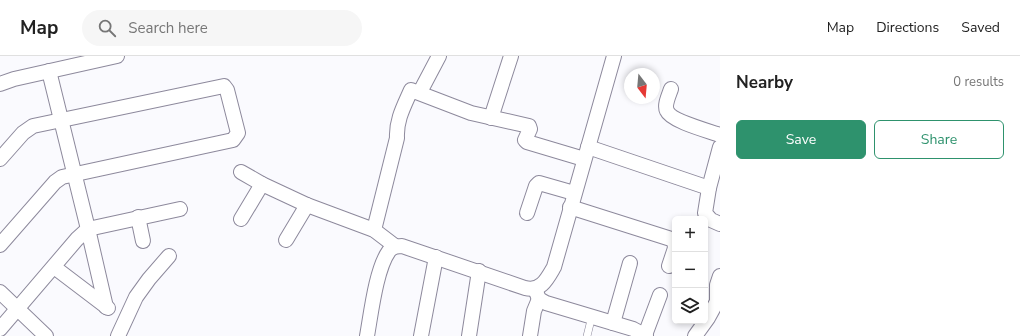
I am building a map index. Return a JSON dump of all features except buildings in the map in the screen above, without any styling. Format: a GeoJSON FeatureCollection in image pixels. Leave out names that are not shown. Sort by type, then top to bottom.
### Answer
{"type":"FeatureCollection","features":[{"type":"Feature","properties":{"kind":"street"},"geometry":{"type":"LineString","coordinates":[[0,84],[14,79],[117,56]]}},
{"type":"Feature","properties":{"kind":"street"},"geometry":{"type":"LineString","coordinates":[[420,92],[439,56]]}},
{"type":"Feature","properties":{"kind":"street"},"geometry":{"type":"LineString","coordinates":[[491,118],[510,56]]}},
{"type":"Feature","properties":{"kind":"street"},"geometry":{"type":"LineString","coordinates":[[530,336],[537,294],[554,267],[614,56]]}},
{"type":"Feature","properties":{"kind":"street"},"geometry":{"type":"LineString","coordinates":[[49,71],[109,309],[54,267]]}},
{"type":"Feature","properties":{"kind":"street"},"geometry":{"type":"LineString","coordinates":[[0,159],[28,129],[33,126],[220,86],[224,86],[228,90],[238,133],[233,140],[74,174],[55,182],[0,245]]}},
{"type":"Feature","properties":{"kind":"street"},"geometry":{"type":"LineString","coordinates":[[671,89],[666,105],[666,111],[672,117],[720,135]]}},
{"type":"Feature","properties":{"kind":"street"},"geometry":{"type":"LineString","coordinates":[[374,230],[396,138],[396,130],[401,109],[411,90],[420,92],[471,113],[529,126],[530,129],[525,140],[527,142],[586,153],[709,188]]}},
{"type":"Feature","properties":{"kind":"street"},"geometry":{"type":"LineString","coordinates":[[720,147],[718,165],[709,188],[705,213],[711,220],[720,224]]}},
{"type":"Feature","properties":{"kind":"street"},"geometry":{"type":"LineString","coordinates":[[241,172],[262,184],[307,205],[374,230],[395,246]]}},
{"type":"Feature","properties":{"kind":"street"},"geometry":{"type":"LineString","coordinates":[[527,212],[536,186],[539,183],[574,193]]}},
{"type":"Feature","properties":{"kind":"street"},"geometry":{"type":"LineString","coordinates":[[241,219],[262,184]]}},
{"type":"Feature","properties":{"kind":"street"},"geometry":{"type":"LineString","coordinates":[[286,240],[307,205]]}},
{"type":"Feature","properties":{"kind":"street"},"geometry":{"type":"LineString","coordinates":[[570,207],[672,240]]}},
{"type":"Feature","properties":{"kind":"street"},"geometry":{"type":"LineString","coordinates":[[0,329],[77,239],[88,229],[180,209]]}},
{"type":"Feature","properties":{"kind":"street"},"geometry":{"type":"LineString","coordinates":[[138,217],[143,241]]}},
{"type":"Feature","properties":{"kind":"street"},"geometry":{"type":"LineString","coordinates":[[366,336],[380,269],[389,250],[395,246],[402,246],[479,271],[639,334],[660,295]]}},
{"type":"Feature","properties":{"kind":"street"},"geometry":{"type":"LineString","coordinates":[[669,266],[673,252]]}},
{"type":"Feature","properties":{"kind":"street"},"geometry":{"type":"LineString","coordinates":[[118,336],[136,297],[149,279],[170,256]]}},
{"type":"Feature","properties":{"kind":"street"},"geometry":{"type":"LineString","coordinates":[[421,336],[436,257]]}},
{"type":"Feature","properties":{"kind":"street"},"geometry":{"type":"LineString","coordinates":[[613,323],[630,263]]}},
{"type":"Feature","properties":{"kind":"street"},"geometry":{"type":"LineString","coordinates":[[469,336],[479,271]]}},
{"type":"Feature","properties":{"kind":"street"},"geometry":{"type":"LineString","coordinates":[[695,336],[708,318],[719,298],[717,285],[720,276]]}},
{"type":"Feature","properties":{"kind":"street"},"geometry":{"type":"LineString","coordinates":[[0,292],[46,336]]}},
{"type":"Feature","properties":{"kind":"lane"},"geometry":{"type":"LineString","coordinates":[[587,336],[592,316]]}}]}
